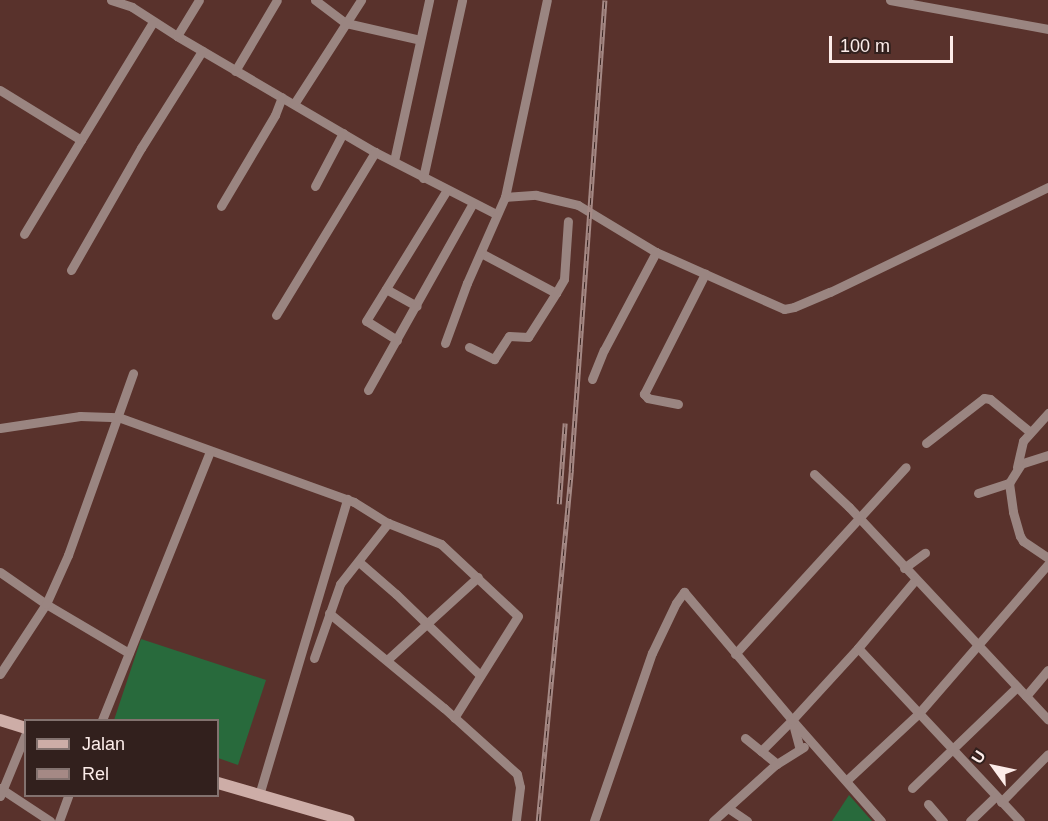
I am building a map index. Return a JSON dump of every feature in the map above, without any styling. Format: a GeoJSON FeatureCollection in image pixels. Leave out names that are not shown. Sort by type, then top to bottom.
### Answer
{"type":"FeatureCollection","features":[{"type":"Feature","properties":{"kind":"main road"},"geometry":{"type":"LineString","coordinates":[[0,720],[24,730]]}},
{"type":"Feature","properties":{"kind":"main road"},"geometry":{"type":"LineString","coordinates":[[219,783],[349,821]]}},
{"type":"Feature","properties":{"kind":"street"},"geometry":{"type":"LineString","coordinates":[[111,0],[134,3],[153,22],[235,71],[375,152],[496,214]]}},
{"type":"Feature","properties":{"kind":"street"},"geometry":{"type":"LineString","coordinates":[[177,36],[199,0]]}},
{"type":"Feature","properties":{"kind":"street"},"geometry":{"type":"LineString","coordinates":[[235,71],[277,0]]}},
{"type":"Feature","properties":{"kind":"street"},"geometry":{"type":"LineString","coordinates":[[315,0],[346,23],[420,40]]}},
{"type":"Feature","properties":{"kind":"street"},"geometry":{"type":"LineString","coordinates":[[294,104],[361,0]]}},
{"type":"Feature","properties":{"kind":"street"},"geometry":{"type":"LineString","coordinates":[[394,161],[429,0]]}},
{"type":"Feature","properties":{"kind":"street"},"geometry":{"type":"LineString","coordinates":[[423,178],[462,0]]}},
{"type":"Feature","properties":{"kind":"street"},"geometry":{"type":"LineString","coordinates":[[445,343],[496,214],[505,197],[547,0]]}},
{"type":"Feature","properties":{"kind":"street"},"geometry":{"type":"LineString","coordinates":[[890,0],[1048,29]]}},
{"type":"Feature","properties":{"kind":"street"},"geometry":{"type":"LineString","coordinates":[[24,234],[153,22]]}},
{"type":"Feature","properties":{"kind":"street"},"geometry":{"type":"LineString","coordinates":[[71,270],[141,148],[202,51]]}},
{"type":"Feature","properties":{"kind":"street"},"geometry":{"type":"LineString","coordinates":[[0,90],[81,140]]}},
{"type":"Feature","properties":{"kind":"street"},"geometry":{"type":"LineString","coordinates":[[221,206],[275,115],[282,97]]}},
{"type":"Feature","properties":{"kind":"street"},"geometry":{"type":"LineString","coordinates":[[315,186],[343,132]]}},
{"type":"Feature","properties":{"kind":"street"},"geometry":{"type":"LineString","coordinates":[[276,315],[375,152]]}},
{"type":"Feature","properties":{"kind":"street"},"geometry":{"type":"LineString","coordinates":[[505,197],[536,195],[578,205],[656,252],[781,308],[794,307],[969,227],[1048,188]]}},
{"type":"Feature","properties":{"kind":"street"},"geometry":{"type":"LineString","coordinates":[[397,340],[366,321],[447,190]]}},
{"type":"Feature","properties":{"kind":"street"},"geometry":{"type":"LineString","coordinates":[[368,390],[473,203]]}},
{"type":"Feature","properties":{"kind":"street"},"geometry":{"type":"LineString","coordinates":[[469,347],[494,359],[509,336],[514,334],[526,338],[531,334],[564,279],[568,221]]}},
{"type":"Feature","properties":{"kind":"street"},"geometry":{"type":"LineString","coordinates":[[592,379],[604,350],[656,252]]}},
{"type":"Feature","properties":{"kind":"street"},"geometry":{"type":"LineString","coordinates":[[481,253],[556,293]]}},
{"type":"Feature","properties":{"kind":"street"},"geometry":{"type":"LineString","coordinates":[[678,404],[648,398],[644,394],[705,274]]}},
{"type":"Feature","properties":{"kind":"street"},"geometry":{"type":"LineString","coordinates":[[386,289],[417,306]]}},
{"type":"Feature","properties":{"kind":"street"},"geometry":{"type":"LineString","coordinates":[[0,674],[46,604],[68,555],[133,373]]}},
{"type":"Feature","properties":{"kind":"street"},"geometry":{"type":"LineString","coordinates":[[926,443],[984,398],[990,399],[1030,432]]}},
{"type":"Feature","properties":{"kind":"street"},"geometry":{"type":"LineString","coordinates":[[1017,467],[1021,447],[1030,432],[1048,413]]}},
{"type":"Feature","properties":{"kind":"street"},"geometry":{"type":"LineString","coordinates":[[0,428],[80,416],[118,417],[347,499],[367,507],[388,523],[441,544],[518,616],[454,718]]}},
{"type":"Feature","properties":{"kind":"street"},"geometry":{"type":"LineString","coordinates":[[102,719],[210,451]]}},
{"type":"Feature","properties":{"kind":"street"},"geometry":{"type":"LineString","coordinates":[[978,493],[1005,484],[1017,467],[1028,460],[1048,455]]}},
{"type":"Feature","properties":{"kind":"street"},"geometry":{"type":"LineString","coordinates":[[735,654],[906,467]]}},
{"type":"Feature","properties":{"kind":"street"},"geometry":{"type":"LineString","coordinates":[[814,474],[859,518],[977,647],[1048,720]]}},
{"type":"Feature","properties":{"kind":"street"},"geometry":{"type":"LineString","coordinates":[[847,780],[919,713],[1047,565],[1020,536],[1005,484]]}},
{"type":"Feature","properties":{"kind":"street"},"geometry":{"type":"LineString","coordinates":[[259,795],[347,499]]}},
{"type":"Feature","properties":{"kind":"street"},"geometry":{"type":"LineString","coordinates":[[314,658],[340,584],[388,523]]}},
{"type":"Feature","properties":{"kind":"street"},"geometry":{"type":"LineString","coordinates":[[904,568],[925,553]]}},
{"type":"Feature","properties":{"kind":"street"},"geometry":{"type":"LineString","coordinates":[[359,562],[480,675]]}},
{"type":"Feature","properties":{"kind":"street"},"geometry":{"type":"LineString","coordinates":[[0,572],[46,604],[129,653]]}},
{"type":"Feature","properties":{"kind":"street"},"geometry":{"type":"LineString","coordinates":[[387,660],[478,577]]}},
{"type":"Feature","properties":{"kind":"street"},"geometry":{"type":"LineString","coordinates":[[761,751],[858,648],[915,580]]}},
{"type":"Feature","properties":{"kind":"street"},"geometry":{"type":"LineString","coordinates":[[594,821],[652,652],[684,592],[881,821]]}},
{"type":"Feature","properties":{"kind":"street"},"geometry":{"type":"LineString","coordinates":[[328,613],[387,660],[518,776],[520,787],[516,821]]}},
{"type":"Feature","properties":{"kind":"street"},"geometry":{"type":"LineString","coordinates":[[858,648],[1020,821]]}},
{"type":"Feature","properties":{"kind":"street"},"geometry":{"type":"LineString","coordinates":[[0,654],[9,661]]}},
{"type":"Feature","properties":{"kind":"street"},"geometry":{"type":"LineString","coordinates":[[1026,696],[1048,670]]}},
{"type":"Feature","properties":{"kind":"street"},"geometry":{"type":"LineString","coordinates":[[912,788],[1017,687]]}},
{"type":"Feature","properties":{"kind":"street"},"geometry":{"type":"LineString","coordinates":[[792,720],[800,749]]}},
{"type":"Feature","properties":{"kind":"street"},"geometry":{"type":"LineString","coordinates":[[24,736],[1,792],[50,821]]}},
{"type":"Feature","properties":{"kind":"street"},"geometry":{"type":"LineString","coordinates":[[745,738],[777,764]]}},
{"type":"Feature","properties":{"kind":"street"},"geometry":{"type":"LineString","coordinates":[[713,821],[777,764],[812,742]]}},
{"type":"Feature","properties":{"kind":"street"},"geometry":{"type":"LineString","coordinates":[[970,821],[1048,754]]}},
{"type":"Feature","properties":{"kind":"street"},"geometry":{"type":"LineString","coordinates":[[59,821],[67,797]]}},
{"type":"Feature","properties":{"kind":"street"},"geometry":{"type":"LineString","coordinates":[[928,804],[942,821]]}},
{"type":"Feature","properties":{"kind":"street"},"geometry":{"type":"LineString","coordinates":[[728,808],[747,821]]}},
{"type":"Feature","properties":{"kind":"green space"},"geometry":{"type":"Polygon","coordinates":[[[141,639],[266,680],[238,765],[219,758],[219,719],[114,719],[141,639]]]}},
{"type":"Feature","properties":{"kind":"green space"},"geometry":{"type":"Polygon","coordinates":[[[849,795],[872,821],[832,821],[849,795]]]}},
{"type":"Feature","properties":{"kind":"railway"},"geometry":{"type":"LineString","coordinates":[[538,821],[571,470],[605,0]]}},
{"type":"Feature","properties":{"kind":"railway"},"geometry":{"type":"LineString","coordinates":[[559,504],[565,423]]}}]}
